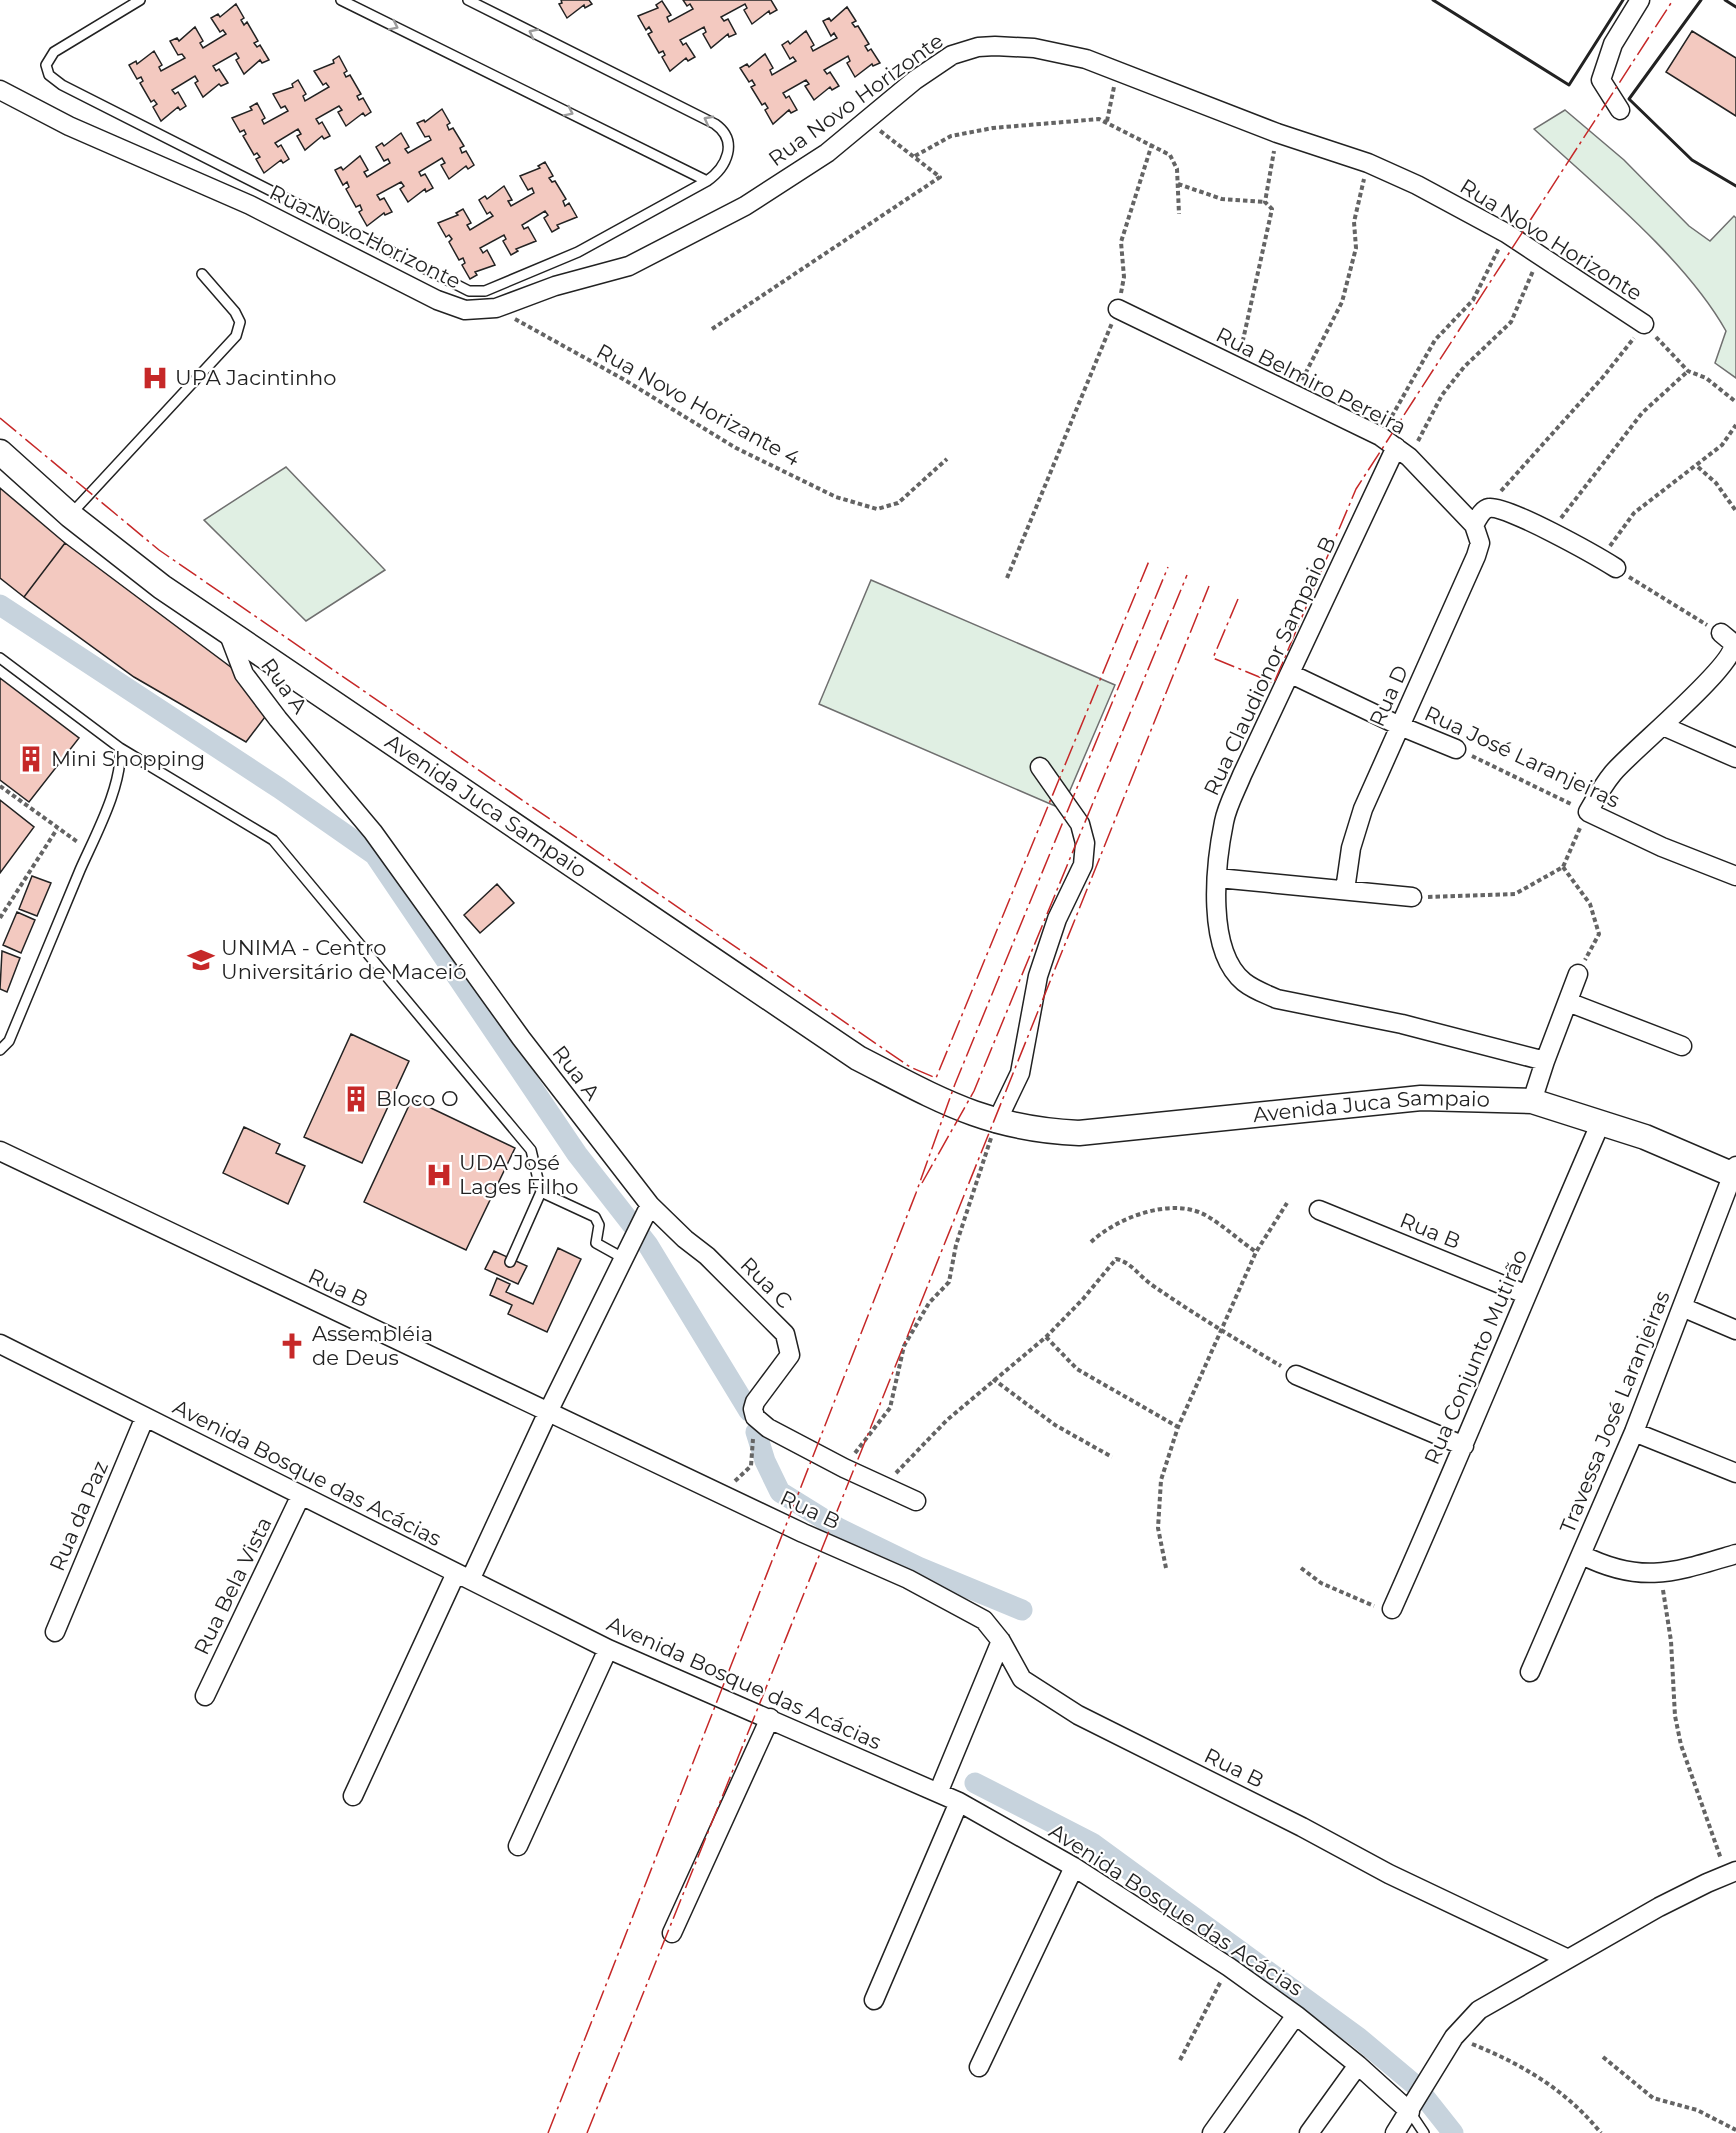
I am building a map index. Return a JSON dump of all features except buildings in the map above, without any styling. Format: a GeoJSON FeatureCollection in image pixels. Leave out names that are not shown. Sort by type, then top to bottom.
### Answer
{"type":"FeatureCollection","features":[{"type":"Feature","properties":{"kind":"main road","name":"Avenida Juca Sampaio"},"geometry":{"type":"LineString","coordinates":[[0,452],[70,515],[162,587],[858,1058],[956,1109],[996,1123],[1038,1131],[1078,1133],[1421,1098],[1532,1101],[1645,1137],[1735,1172]]}},
{"type":"Feature","properties":{"kind":"street"},"geometry":{"type":"LineString","coordinates":[[1620,110],[1601,80],[1613,44],[1640,0]]}},
{"type":"Feature","properties":{"kind":"street","name":"Rua Novo Horizonte"},"geometry":{"type":"LineString","coordinates":[[0,90],[69,126],[250,205],[454,307],[479,311],[496,308],[555,286],[629,266],[745,206],[827,153],[915,80],[952,55],[978,47],[1034,48],[1086,59],[1277,133],[1368,163],[1417,185],[1506,233],[1644,324]]}},
{"type":"Feature","properties":{"kind":"street","name":"Rua Belmiro Pereira"},"geometry":{"type":"LineString","coordinates":[[1118,309],[1380,436],[1402,452],[1473,525]]}},
{"type":"Feature","properties":{"kind":"street","name":"Rua Claudionor Sampaio B"},"geometry":{"type":"LineString","coordinates":[[1402,452],[1242,775],[1224,821],[1216,916],[1229,964],[1243,981],[1258,991],[1277,999],[1402,1024],[1545,1061]]}},
{"type":"Feature","properties":{"kind":"street"},"geometry":{"type":"LineString","coordinates":[[1473,525],[1485,510],[1490,508],[1503,511],[1550,532],[1616,568]]}},
{"type":"Feature","properties":{"kind":"street","name":"Rua D"},"geometry":{"type":"LineString","coordinates":[[1345,890],[1351,848],[1360,819],[1476,556],[1480,543],[1473,525]]}},
{"type":"Feature","properties":{"kind":"street","name":"Rua A"},"geometry":{"type":"LineString","coordinates":[[228,632],[244,674],[278,719],[373,832],[647,1212]]}},
{"type":"Feature","properties":{"kind":"street"},"geometry":{"type":"LineString","coordinates":[[1588,812],[1613,773],[1663,726],[1733,653],[1733,643],[1721,633]]}},
{"type":"Feature","properties":{"kind":"street","name":"Rua José Laranjeiras"},"geometry":{"type":"LineString","coordinates":[[1291,674],[1400,726],[1456,749]]}},
{"type":"Feature","properties":{"kind":"street"},"geometry":{"type":"LineString","coordinates":[[1663,726],[1736,758]]}},
{"type":"Feature","properties":{"kind":"street"},"geometry":{"type":"LineString","coordinates":[[996,1123],[1020,1073],[1038,976],[1057,919],[1083,865],[1085,843],[1080,825],[1040,766]]}},
{"type":"Feature","properties":{"kind":"street","name":"Rua José Laranjeiras"},"geometry":{"type":"LineString","coordinates":[[1588,812],[1662,847],[1736,876]]}},
{"type":"Feature","properties":{"kind":"street"},"geometry":{"type":"LineString","coordinates":[[1218,878],[1412,897]]}},
{"type":"Feature","properties":{"kind":"street"},"geometry":{"type":"LineString","coordinates":[[1532,1101],[1578,974]]}},
{"type":"Feature","properties":{"kind":"street"},"geometry":{"type":"LineString","coordinates":[[1568,1002],[1682,1046]]}},
{"type":"Feature","properties":{"kind":"street","name":"Rua Conjunto Mutirão"},"geometry":{"type":"LineString","coordinates":[[1392,1609],[1464,1446],[1525,1294],[1601,1122]]}},
{"type":"Feature","properties":{"kind":"street","name":"Rua B"},"geometry":{"type":"LineString","coordinates":[[0,1151],[803,1533],[908,1579],[984,1620],[1001,1641],[1022,1679],[1078,1715],[1302,1827],[1389,1874],[1566,1958]]}},
{"type":"Feature","properties":{"kind":"street","name":"Travessa José Laranjeiras"},"geometry":{"type":"LineString","coordinates":[[1530,1672],[1634,1432],[1735,1172]]}},
{"type":"Feature","properties":{"kind":"street","name":"Rua B"},"geometry":{"type":"LineString","coordinates":[[1319,1210],[1525,1294]]}},
{"type":"Feature","properties":{"kind":"street"},"geometry":{"type":"LineString","coordinates":[[354,1796],[647,1212]]}},
{"type":"Feature","properties":{"kind":"street","name":"Rua C"},"geometry":{"type":"LineString","coordinates":[[647,1212],[707,1256],[789,1341],[790,1355],[755,1402],[753,1409],[761,1424],[844,1468]]}},
{"type":"Feature","properties":{"kind":"street"},"geometry":{"type":"LineString","coordinates":[[1682,1307],[1736,1330]]}},
{"type":"Feature","properties":{"kind":"street","name":"Avenida Bosque das Acácias"},"geometry":{"type":"LineString","coordinates":[[0,1344],[608,1648],[959,1802],[1074,1867],[1229,1967],[1296,2015],[1358,2065],[1416,2102]]}},
{"type":"Feature","properties":{"kind":"street"},"geometry":{"type":"LineString","coordinates":[[1296,1374],[1464,1446]]}},
{"type":"Feature","properties":{"kind":"street","name":"Rua da Paz"},"geometry":{"type":"LineString","coordinates":[[55,1632],[145,1417]]}},
{"type":"Feature","properties":{"kind":"street"},"geometry":{"type":"LineString","coordinates":[[1634,1432],[1736,1473]]}},
{"type":"Feature","properties":{"kind":"street"},"geometry":{"type":"LineString","coordinates":[[844,1468],[916,1501]]}},
{"type":"Feature","properties":{"kind":"street","name":"Rua Bela Vista"},"geometry":{"type":"LineString","coordinates":[[205,1696],[301,1495]]}},
{"type":"Feature","properties":{"kind":"street"},"geometry":{"type":"LineString","coordinates":[[1582,1555],[1620,1571],[1661,1574],[1736,1554]]}},
{"type":"Feature","properties":{"kind":"street"},"geometry":{"type":"LineString","coordinates":[[938,1793],[1001,1641]]}},
{"type":"Feature","properties":{"kind":"street"},"geometry":{"type":"LineString","coordinates":[[518,1846],[608,1648]]}},
{"type":"Feature","properties":{"kind":"street"},"geometry":{"type":"LineString","coordinates":[[672,1933],[770,1718]]}},
{"type":"Feature","properties":{"kind":"street"},"geometry":{"type":"LineString","coordinates":[[873,2000],[959,1802]]}},
{"type":"Feature","properties":{"kind":"street"},"geometry":{"type":"LineString","coordinates":[[979,2067],[1074,1867]]}},
{"type":"Feature","properties":{"kind":"street"},"geometry":{"type":"LineString","coordinates":[[1395,2133],[1454,2037],[1479,2010],[1566,1958],[1659,1907],[1731,1873]]}},
{"type":"Feature","properties":{"kind":"street"},"geometry":{"type":"LineString","coordinates":[[1212,2133],[1296,2015]]}},
{"type":"Feature","properties":{"kind":"street"},"geometry":{"type":"LineString","coordinates":[[1309,2133],[1358,2065]]}},
{"type":"Feature","properties":{"kind":"lane"},"geometry":{"type":"LineString","coordinates":[[140,0],[54,52],[46,64],[49,75],[62,85],[469,291],[485,291],[578,252],[707,181],[720,172],[726,163],[728,150],[724,130],[715,124],[468,0]]}},
{"type":"Feature","properties":{"kind":"lane"},"geometry":{"type":"LineString","coordinates":[[341,0],[707,181]]}},
{"type":"Feature","properties":{"kind":"lane"},"geometry":{"type":"LineString","coordinates":[[70,515],[236,336],[240,322],[235,312],[202,274]]}},
{"type":"Feature","properties":{"kind":"lane"},"geometry":{"type":"LineString","coordinates":[[0,658],[120,748],[267,836],[279,846],[531,1150],[541,1191],[510,1262]]}},
{"type":"Feature","properties":{"kind":"lane"},"geometry":{"type":"LineString","coordinates":[[0,1050],[9,1041],[90,849],[118,777],[120,748]]}},
{"type":"Feature","properties":{"kind":"lane"},"geometry":{"type":"LineString","coordinates":[[541,1191],[595,1217],[599,1225],[596,1243],[626,1251]]}},
{"type":"Feature","properties":{"kind":"lane","name":"Avenida Bosque das Acácias"},"geometry":{"type":"LineString","coordinates":[[1416,2102],[1424,2133]]}},
{"type":"Feature","properties":{"kind":"path"},"geometry":{"type":"LineString","coordinates":[[1107,121],[1118,71]]}},
{"type":"Feature","properties":{"kind":"path"},"geometry":{"type":"LineString","coordinates":[[915,156],[951,136],[993,128],[1099,119],[1107,121],[1170,155],[1177,169],[1179,214]]}},
{"type":"Feature","properties":{"kind":"path"},"geometry":{"type":"LineString","coordinates":[[712,329],[940,177],[867,122]]}},
{"type":"Feature","properties":{"kind":"path"},"geometry":{"type":"LineString","coordinates":[[1265,202],[1277,133]]}},
{"type":"Feature","properties":{"kind":"path"},"geometry":{"type":"LineString","coordinates":[[1007,578],[1118,309],[1124,277],[1121,242],[1152,144]]}},
{"type":"Feature","properties":{"kind":"path"},"geometry":{"type":"LineString","coordinates":[[1294,394],[1342,302],[1356,248],[1354,222],[1368,163]]}},
{"type":"Feature","properties":{"kind":"path"},"geometry":{"type":"LineString","coordinates":[[1178,183],[1222,199],[1265,202],[1272,209],[1236,368]]}},
{"type":"Feature","properties":{"kind":"path"},"geometry":{"type":"LineString","coordinates":[[1380,436],[1400,405],[1435,340],[1473,300],[1506,233]]}},
{"type":"Feature","properties":{"kind":"path"},"geometry":{"type":"LineString","coordinates":[[1402,452],[1464,367],[1511,322],[1538,255]]}},
{"type":"Feature","properties":{"kind":"path","name":"Rua Novo Horizante 4"},"geometry":{"type":"LineString","coordinates":[[496,308],[623,379],[736,448],[836,497],[877,508],[898,503],[947,459]]}},
{"type":"Feature","properties":{"kind":"path"},"geometry":{"type":"LineString","coordinates":[[1485,510],[1604,377],[1644,324],[1688,371],[1706,378],[1736,402]]}},
{"type":"Feature","properties":{"kind":"path"},"geometry":{"type":"LineString","coordinates":[[1550,532],[1642,413],[1688,371]]}},
{"type":"Feature","properties":{"kind":"path"},"geometry":{"type":"LineString","coordinates":[[1600,558],[1634,513],[1722,445],[1736,425]]}},
{"type":"Feature","properties":{"kind":"path"},"geometry":{"type":"LineString","coordinates":[[1697,466],[1716,483],[1736,511]]}},
{"type":"Feature","properties":{"kind":"path"},"geometry":{"type":"LineString","coordinates":[[1616,568],[1662,599],[1721,633]]}},
{"type":"Feature","properties":{"kind":"path","name":"Rua José Laranjeiras"},"geometry":{"type":"LineString","coordinates":[[1456,749],[1588,812]]}},
{"type":"Feature","properties":{"kind":"path"},"geometry":{"type":"LineString","coordinates":[[0,786],[57,829],[90,849]]}},
{"type":"Feature","properties":{"kind":"path"},"geometry":{"type":"LineString","coordinates":[[1412,897],[1515,894],[1563,867],[1588,812]]}},
{"type":"Feature","properties":{"kind":"path"},"geometry":{"type":"LineString","coordinates":[[0,918],[57,829]]}},
{"type":"Feature","properties":{"kind":"path"},"geometry":{"type":"LineString","coordinates":[[1563,867],[1590,904],[1599,934],[1578,974]]}},
{"type":"Feature","properties":{"kind":"path"},"geometry":{"type":"LineString","coordinates":[[844,1468],[890,1408],[904,1346],[929,1304],[949,1282],[956,1245],[996,1123]]}},
{"type":"Feature","properties":{"kind":"path"},"geometry":{"type":"LineString","coordinates":[[1167,1568],[1158,1528],[1161,1480],[1178,1427],[1219,1330],[1256,1252],[1287,1203]]}},
{"type":"Feature","properties":{"kind":"path"},"geometry":{"type":"LineString","coordinates":[[1091,1242],[1103,1230],[1140,1214],[1175,1208],[1206,1215],[1256,1252]]}},
{"type":"Feature","properties":{"kind":"path"},"geometry":{"type":"LineString","coordinates":[[883,1486],[947,1420],[993,1379],[1046,1337],[1083,1299],[1116,1259],[1126,1261],[1141,1278],[1219,1330],[1296,1374]]}},
{"type":"Feature","properties":{"kind":"path"},"geometry":{"type":"LineString","coordinates":[[1046,1337],[1077,1369],[1178,1427]]}},
{"type":"Feature","properties":{"kind":"path"},"geometry":{"type":"LineString","coordinates":[[993,1379],[1055,1425],[1112,1457]]}},
{"type":"Feature","properties":{"kind":"path"},"geometry":{"type":"LineString","coordinates":[[741,1476],[751,1466]]}},
{"type":"Feature","properties":{"kind":"path"},"geometry":{"type":"LineString","coordinates":[[1300,1568],[1322,1583],[1369,1604],[1392,1609]]}},
{"type":"Feature","properties":{"kind":"path"},"geometry":{"type":"LineString","coordinates":[[1661,1574],[1671,1641],[1677,1726],[1731,1873]]}},
{"type":"Feature","properties":{"kind":"path"},"geometry":{"type":"LineString","coordinates":[[1179,2060],[1229,1967]]}},
{"type":"Feature","properties":{"kind":"path"},"geometry":{"type":"LineString","coordinates":[[1454,2037],[1503,2056],[1540,2077],[1582,2110],[1600,2133]]}},
{"type":"Feature","properties":{"kind":"path"},"geometry":{"type":"LineString","coordinates":[[1603,2057],[1653,2098],[1697,2110],[1736,2130]]}},
{"type":"Feature","properties":{"kind":"green space"},"geometry":{"type":"Polygon","coordinates":[[[1565,110],[1624,160],[1689,226],[1710,241],[1734,216],[1736,218],[1736,378],[1715,363],[1726,331],[1709,304],[1664,250],[1638,224],[1534,129],[1565,110]]]}},
{"type":"Feature","properties":{"kind":"green space"},"geometry":{"type":"Polygon","coordinates":[[[286,467],[385,570],[306,621],[204,520],[286,467]]]}},
{"type":"Feature","properties":{"kind":"green space"},"geometry":{"type":"Polygon","coordinates":[[[871,580],[1115,685],[1062,809],[819,704],[871,580]]]}},
{"type":"Feature","properties":{"kind":"waterway"},"geometry":{"type":"LineString","coordinates":[[0,605],[279,788],[375,855],[577,1154],[648,1245],[749,1411]]}},
{"type":"Feature","properties":{"kind":"waterway"},"geometry":{"type":"LineString","coordinates":[[756,1432],[765,1461],[780,1492],[838,1528],[918,1567],[1022,1610]]}},
{"type":"Feature","properties":{"kind":"waterway"},"geometry":{"type":"LineString","coordinates":[[975,1783],[1092,1843],[1359,2038],[1415,2085],[1453,2133]]}},
{"type":"Feature","properties":{"kind":"wall"},"geometry":{"type":"LineString","coordinates":[[1433,0],[1569,85],[1623,0]]}},
{"type":"Feature","properties":{"kind":"wall"},"geometry":{"type":"LineString","coordinates":[[1701,0],[1629,99],[1692,160],[1736,186]]}},
{"type":"Feature","properties":{"kind":"wall"},"geometry":{"type":"LineString","coordinates":[[1725,0],[1736,7]]}},
{"type":"Feature","properties":{"kind":"power"},"geometry":{"type":"LineString","coordinates":[[1238,599],[1213,658],[1274,683],[1356,489],[1673,0]]}},
{"type":"Feature","properties":{"kind":"power"},"geometry":{"type":"LineString","coordinates":[[0,418],[159,550],[910,1067],[936,1078],[1149,561]]}},
{"type":"Feature","properties":{"kind":"power"},"geometry":{"type":"LineString","coordinates":[[548,2133],[916,1193],[955,1084],[1168,567]]}},
{"type":"Feature","properties":{"kind":"power"},"geometry":{"type":"LineString","coordinates":[[922,1183],[974,1091],[1187,575]]}},
{"type":"Feature","properties":{"kind":"power"},"geometry":{"type":"LineString","coordinates":[[587,2133],[1209,586]]}},
{"type":"Feature","properties":{"kind":"place","name":"UPA Jacintinho"},"geometry":{"type":"Point","coordinates":[155,378]}},
{"type":"Feature","properties":{"kind":"place","name":"Mini Shopping"},"geometry":{"type":"Point","coordinates":[31,759]}},
{"type":"Feature","properties":{"kind":"place","name":"UNIMA - Centro Universitário de Maceió"},"geometry":{"type":"Point","coordinates":[201,960]}},
{"type":"Feature","properties":{"kind":"place","name":"Bloco O"},"geometry":{"type":"Point","coordinates":[356,1099]}},
{"type":"Feature","properties":{"kind":"place","name":"UDA José Lages Filho"},"geometry":{"type":"Point","coordinates":[439,1175]}},
{"type":"Feature","properties":{"kind":"place","name":"Assembléia de Deus"},"geometry":{"type":"Point","coordinates":[292,1346]}}]}
